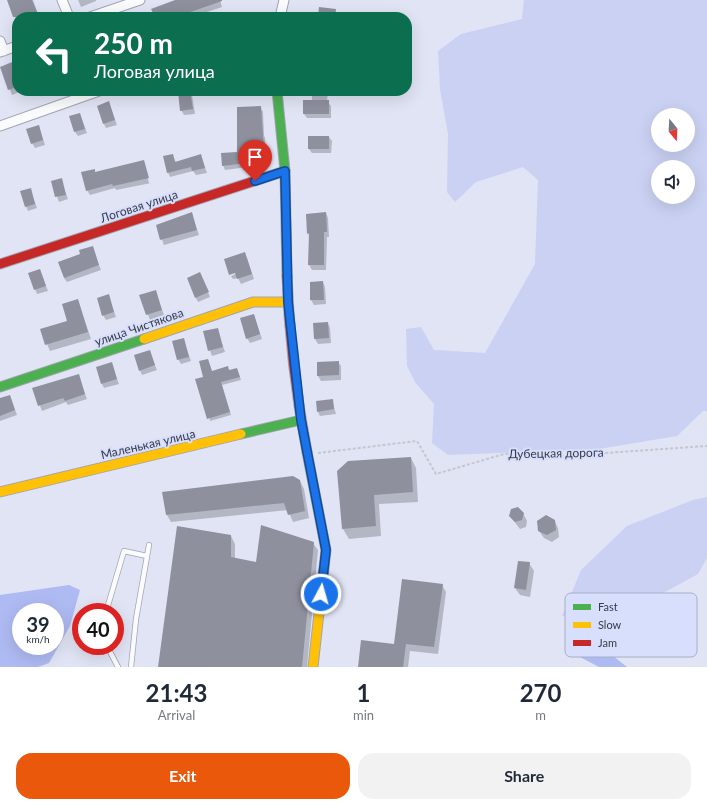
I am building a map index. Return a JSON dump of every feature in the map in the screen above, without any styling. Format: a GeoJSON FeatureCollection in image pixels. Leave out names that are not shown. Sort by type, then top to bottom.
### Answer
{"type":"FeatureCollection","features":[{"type":"Feature","properties":{"kind":"street"},"geometry":{"type":"LineString","coordinates":[[62,0],[67,12]]}},
{"type":"Feature","properties":{"kind":"street"},"geometry":{"type":"LineString","coordinates":[[105,12],[140,0]]}},
{"type":"Feature","properties":{"kind":"street"},"geometry":{"type":"LineString","coordinates":[[281,12],[284,0]]}},
{"type":"Feature","properties":{"kind":"street"},"geometry":{"type":"LineString","coordinates":[[0,41],[2,52],[12,48]]}},
{"type":"Feature","properties":{"kind":"street"},"geometry":{"type":"LineString","coordinates":[[0,126],[85,96]]}},
{"type":"Feature","properties":{"kind":"street"},"geometry":{"type":"LineString","coordinates":[[278,96],[285,171],[288,302],[301,420],[326,550],[313,667]]}},
{"type":"Feature","properties":{"kind":"street","name":"Логовая улица"},"geometry":{"type":"LineString","coordinates":[[0,264],[285,171]]}},
{"type":"Feature","properties":{"kind":"street","name":"улица Чистякова"},"geometry":{"type":"LineString","coordinates":[[0,387],[253,302],[288,302]]}},
{"type":"Feature","properties":{"kind":"street","name":"Маленькая улица"},"geometry":{"type":"LineString","coordinates":[[0,492],[301,420]]}},
{"type":"Feature","properties":{"kind":"lane"},"geometry":{"type":"LineString","coordinates":[[131,667],[136,619],[149,545]]}},
{"type":"Feature","properties":{"kind":"lane"},"geometry":{"type":"LineString","coordinates":[[109,603],[124,551],[147,556]]}},
{"type":"Feature","properties":{"kind":"lane"},"geometry":{"type":"LineString","coordinates":[[112,655],[118,667]]}},
{"type":"Feature","properties":{"kind":"path","name":"Дубецкая дорога"},"geometry":{"type":"LineString","coordinates":[[307,455],[417,442],[436,474],[504,454],[576,454],[707,446]]}},
{"type":"Feature","properties":{"kind":"shaded area"},"geometry":{"type":"Polygon","coordinates":[[[524,0],[707,0],[707,411],[703,411],[677,436],[599,449],[448,455],[432,443],[434,404],[415,382],[407,366],[406,329],[421,327],[434,350],[485,353],[535,264],[538,180],[523,167],[476,182],[455,202],[447,192],[448,134],[440,89],[438,51],[461,34],[522,19],[524,0]]]}},
{"type":"Feature","properties":{"kind":"shaded area"},"geometry":{"type":"Polygon","coordinates":[[[707,497],[707,558],[698,574],[663,593],[572,593],[581,570],[627,526],[693,500],[707,497]]]}},
{"type":"Feature","properties":{"kind":"shaded area"},"geometry":{"type":"Polygon","coordinates":[[[565,609],[565,616],[562,616],[565,609]]]}},
{"type":"Feature","properties":{"kind":"water"},"geometry":{"type":"Polygon","coordinates":[[[69,585],[80,590],[76,603],[72,603],[72,619],[64,637],[64,603],[12,603],[12,655],[54,655],[49,663],[38,667],[0,667],[0,595],[69,585]]]}},
{"type":"Feature","properties":{"kind":"water"},"geometry":{"type":"Polygon","coordinates":[[[580,657],[614,657],[627,667],[599,667],[580,657]]]}},
{"type":"Feature","properties":{"kind":"building"},"geometry":{"type":"Polygon","coordinates":[[[7,0],[32,0],[37,12],[12,12],[12,14],[7,0]]]}},
{"type":"Feature","properties":{"kind":"building"},"geometry":{"type":"Polygon","coordinates":[[[175,0],[222,0],[190,12],[152,12],[151,9],[175,0]]]}},
{"type":"Feature","properties":{"kind":"building"},"geometry":{"type":"Polygon","coordinates":[[[319,7],[336,9],[336,12],[318,12],[319,7]]]}},
{"type":"Feature","properties":{"kind":"building"},"geometry":{"type":"Polygon","coordinates":[[[12,62],[12,89],[8,90],[0,67],[12,62]]]}},
{"type":"Feature","properties":{"kind":"building"},"geometry":{"type":"Polygon","coordinates":[[[178,96],[191,96],[193,109],[180,111],[178,96]]]}},
{"type":"Feature","properties":{"kind":"building"},"geometry":{"type":"Polygon","coordinates":[[[303,100],[329,100],[329,114],[303,114],[303,100]]]}},
{"type":"Feature","properties":{"kind":"building"},"geometry":{"type":"Polygon","coordinates":[[[109,101],[115,120],[103,124],[97,106],[109,101]]]}},
{"type":"Feature","properties":{"kind":"building"},"geometry":{"type":"Polygon","coordinates":[[[261,106],[264,149],[260,149],[261,168],[247,169],[247,163],[222,166],[221,153],[237,152],[237,107],[261,106]]]}},
{"type":"Feature","properties":{"kind":"building"},"geometry":{"type":"Polygon","coordinates":[[[80,113],[85,129],[74,132],[69,116],[80,113]]]}},
{"type":"Feature","properties":{"kind":"building"},"geometry":{"type":"Polygon","coordinates":[[[39,125],[43,140],[31,144],[26,129],[39,125]]]}},
{"type":"Feature","properties":{"kind":"building"},"geometry":{"type":"Polygon","coordinates":[[[308,136],[329,136],[329,149],[308,149],[308,136]]]}},
{"type":"Feature","properties":{"kind":"building"},"geometry":{"type":"Polygon","coordinates":[[[173,154],[175,162],[201,154],[205,168],[192,171],[191,167],[167,173],[163,156],[173,154]]]}},
{"type":"Feature","properties":{"kind":"building"},"geometry":{"type":"Polygon","coordinates":[[[144,160],[149,178],[113,186],[112,184],[86,191],[81,172],[95,169],[95,172],[144,160]]]}},
{"type":"Feature","properties":{"kind":"building"},"geometry":{"type":"Polygon","coordinates":[[[62,178],[66,195],[55,197],[51,181],[62,178]]]}},
{"type":"Feature","properties":{"kind":"building"},"geometry":{"type":"Polygon","coordinates":[[[31,188],[35,204],[25,207],[20,191],[31,188]]]}},
{"type":"Feature","properties":{"kind":"building"},"geometry":{"type":"Polygon","coordinates":[[[192,212],[197,230],[160,240],[156,225],[192,212]]]}},
{"type":"Feature","properties":{"kind":"building"},"geometry":{"type":"Polygon","coordinates":[[[326,212],[327,232],[324,232],[324,265],[308,265],[309,233],[307,234],[306,214],[326,212]]]}},
{"type":"Feature","properties":{"kind":"building"},"geometry":{"type":"Polygon","coordinates":[[[93,246],[99,265],[64,278],[58,262],[80,254],[79,250],[93,246]]]}},
{"type":"Feature","properties":{"kind":"building"},"geometry":{"type":"Polygon","coordinates":[[[245,252],[252,274],[237,279],[235,273],[229,275],[224,259],[245,252]]]}},
{"type":"Feature","properties":{"kind":"building"},"geometry":{"type":"Polygon","coordinates":[[[40,269],[46,286],[34,290],[28,273],[40,269]]]}},
{"type":"Feature","properties":{"kind":"building"},"geometry":{"type":"Polygon","coordinates":[[[200,272],[209,292],[195,298],[187,278],[200,272]]]}},
{"type":"Feature","properties":{"kind":"building"},"geometry":{"type":"Polygon","coordinates":[[[323,281],[324,300],[310,300],[310,282],[323,281]]]}},
{"type":"Feature","properties":{"kind":"building"},"geometry":{"type":"Polygon","coordinates":[[[156,290],[162,310],[146,315],[139,295],[156,290]]]}},
{"type":"Feature","properties":{"kind":"building"},"geometry":{"type":"Polygon","coordinates":[[[109,294],[114,312],[102,316],[97,298],[109,294]]]}},
{"type":"Feature","properties":{"kind":"building"},"geometry":{"type":"Polygon","coordinates":[[[78,299],[88,332],[45,345],[40,329],[67,321],[62,304],[78,299]]]}},
{"type":"Feature","properties":{"kind":"building"},"geometry":{"type":"Polygon","coordinates":[[[254,314],[260,334],[246,339],[240,318],[254,314]]]}},
{"type":"Feature","properties":{"kind":"building"},"geometry":{"type":"Polygon","coordinates":[[[328,322],[329,338],[314,339],[313,323],[328,322]]]}},
{"type":"Feature","properties":{"kind":"building"},"geometry":{"type":"Polygon","coordinates":[[[218,328],[223,347],[208,351],[203,331],[218,328]]]}},
{"type":"Feature","properties":{"kind":"building"},"geometry":{"type":"Polygon","coordinates":[[[184,338],[189,357],[177,360],[172,341],[184,338]]]}},
{"type":"Feature","properties":{"kind":"building"},"geometry":{"type":"Polygon","coordinates":[[[150,350],[155,365],[139,371],[134,355],[150,350]]]}},
{"type":"Feature","properties":{"kind":"building"},"geometry":{"type":"Polygon","coordinates":[[[208,359],[212,371],[228,366],[229,370],[237,368],[240,377],[221,382],[230,412],[207,419],[195,379],[203,377],[199,361],[208,359]]]}},
{"type":"Feature","properties":{"kind":"building"},"geometry":{"type":"Polygon","coordinates":[[[339,361],[339,375],[317,376],[317,362],[339,361]]]}},
{"type":"Feature","properties":{"kind":"building"},"geometry":{"type":"Polygon","coordinates":[[[112,362],[117,379],[101,384],[96,367],[112,362]]]}},
{"type":"Feature","properties":{"kind":"building"},"geometry":{"type":"Polygon","coordinates":[[[79,374],[85,394],[65,401],[63,398],[38,406],[32,388],[79,374]]]}},
{"type":"Feature","properties":{"kind":"building"},"geometry":{"type":"Polygon","coordinates":[[[10,395],[15,410],[0,416],[0,398],[10,395]]]}},
{"type":"Feature","properties":{"kind":"building"},"geometry":{"type":"Polygon","coordinates":[[[333,399],[334,409],[317,412],[316,401],[333,399]]]}},
{"type":"Feature","properties":{"kind":"building"},"geometry":{"type":"Polygon","coordinates":[[[411,457],[413,492],[374,495],[376,526],[342,529],[337,471],[348,461],[411,457]]]}},
{"type":"Feature","properties":{"kind":"building"},"geometry":{"type":"Polygon","coordinates":[[[293,476],[300,480],[305,511],[288,515],[284,503],[166,515],[162,492],[293,476]]]}},
{"type":"Feature","properties":{"kind":"building"},"geometry":{"type":"Polygon","coordinates":[[[518,507],[524,513],[522,520],[515,522],[509,516],[511,509],[518,507]]]}},
{"type":"Feature","properties":{"kind":"building"},"geometry":{"type":"Polygon","coordinates":[[[546,515],[555,520],[556,530],[547,535],[538,531],[537,521],[546,515]]]}},
{"type":"Feature","properties":{"kind":"building"},"geometry":{"type":"Polygon","coordinates":[[[261,525],[314,542],[302,667],[158,667],[177,526],[231,535],[231,557],[256,562],[261,525]]]}},
{"type":"Feature","properties":{"kind":"building"},"geometry":{"type":"Polygon","coordinates":[[[518,561],[530,562],[526,590],[514,588],[518,561]]]}},
{"type":"Feature","properties":{"kind":"building"},"geometry":{"type":"Polygon","coordinates":[[[402,579],[443,584],[434,647],[406,644],[403,667],[358,667],[361,640],[394,644],[402,579]]]}},
{"type":"Feature","properties":{"kind":"traffic: fast"},"geometry":{"type":"LineString","coordinates":[[278,96],[285,171],[287,276]]}},
{"type":"Feature","properties":{"kind":"traffic: fast"},"geometry":{"type":"LineString","coordinates":[[0,387],[144,339]]}},
{"type":"Feature","properties":{"kind":"traffic: fast"},"geometry":{"type":"LineString","coordinates":[[241,434],[301,420]]}},
{"type":"Feature","properties":{"kind":"traffic: slow"},"geometry":{"type":"LineString","coordinates":[[144,339],[253,302],[288,302]]}},
{"type":"Feature","properties":{"kind":"traffic: slow"},"geometry":{"type":"LineString","coordinates":[[0,492],[241,434]]}},
{"type":"Feature","properties":{"kind":"traffic: slow"},"geometry":{"type":"LineString","coordinates":[[307,452],[326,550],[313,667]]}},
{"type":"Feature","properties":{"kind":"traffic: jam"},"geometry":{"type":"LineString","coordinates":[[0,264],[285,171]]}},
{"type":"Feature","properties":{"kind":"traffic: jam"},"geometry":{"type":"LineString","coordinates":[[287,276],[289,320],[294,365],[307,452]]}},
{"type":"Feature","properties":{"kind":"route"},"geometry":{"type":"LineString","coordinates":[[255,181],[285,171],[288,302],[301,420],[326,550],[321,594]]}}]}
